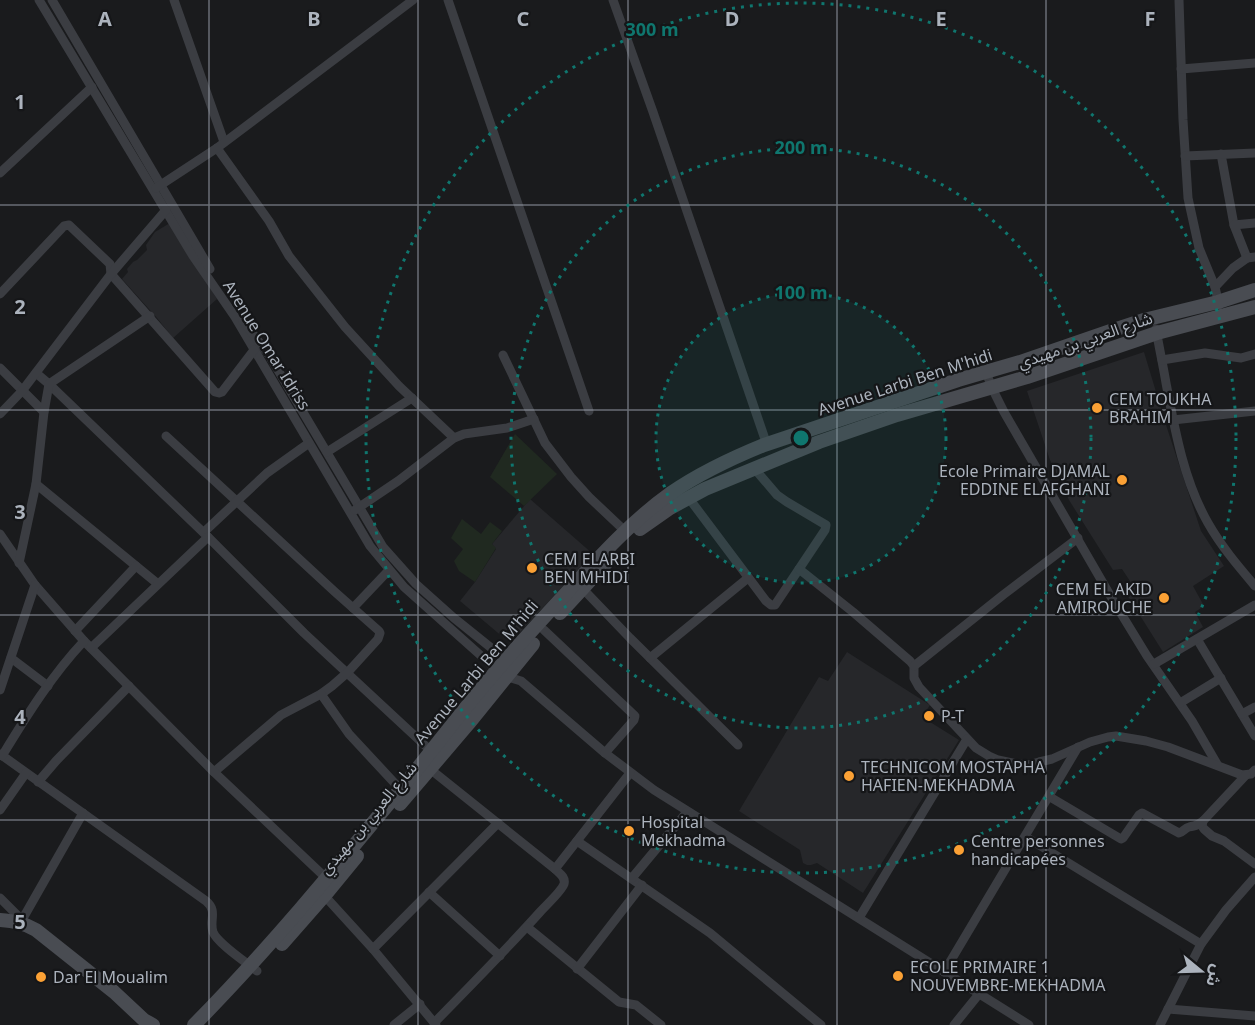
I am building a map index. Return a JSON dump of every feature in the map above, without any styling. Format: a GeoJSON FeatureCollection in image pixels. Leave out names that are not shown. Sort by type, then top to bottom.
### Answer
{"type":"FeatureCollection","features":[{"type":"Feature","properties":{"kind":"main road","name":"Avenue Larbi Ben M'hidi"},"geometry":{"type":"LineString","coordinates":[[356,850],[431,751],[506,668],[585,572],[632,524],[690,480],[741,454],[938,386],[1155,318],[1220,309],[1255,290]]}},
{"type":"Feature","properties":{"kind":"main road","name":"شارع العربي بن مهيدي"},"geometry":{"type":"LineString","coordinates":[[207,1025],[323,887],[430,769],[506,668],[622,546],[654,518],[705,489],[828,438],[1042,372],[1220,309],[1255,307]]}},
{"type":"Feature","properties":{"kind":"main road"},"geometry":{"type":"LineString","coordinates":[[0,920],[24,922],[36,930],[114,992],[148,1023]]}},
{"type":"Feature","properties":{"kind":"main road"},"geometry":{"type":"LineString","coordinates":[[194,1025],[254,968]]}},
{"type":"Feature","properties":{"kind":"street","name":"Avenue Omar Idriss"},"geometry":{"type":"LineString","coordinates":[[39,0],[157,187],[166,210],[193,256],[235,317],[309,443],[355,510],[370,546],[417,600],[506,668]]}},
{"type":"Feature","properties":{"kind":"street"},"geometry":{"type":"LineString","coordinates":[[52,0],[157,187],[216,279],[229,304],[269,355],[327,453],[355,510],[410,578],[520,681],[605,753],[654,790],[1029,1025]]}},
{"type":"Feature","properties":{"kind":"street"},"geometry":{"type":"LineString","coordinates":[[174,0],[220,145],[289,256],[362,348],[454,438]]}},
{"type":"Feature","properties":{"kind":"street"},"geometry":{"type":"LineString","coordinates":[[157,187],[220,145],[413,0]]}},
{"type":"Feature","properties":{"kind":"street"},"geometry":{"type":"LineString","coordinates":[[448,0],[589,411]]}},
{"type":"Feature","properties":{"kind":"street"},"geometry":{"type":"LineString","coordinates":[[613,0],[766,445]]}},
{"type":"Feature","properties":{"kind":"street"},"geometry":{"type":"LineString","coordinates":[[1179,0],[1188,198],[1199,248],[1215,287],[1220,309]]}},
{"type":"Feature","properties":{"kind":"street"},"geometry":{"type":"LineString","coordinates":[[1181,69],[1255,63]]}},
{"type":"Feature","properties":{"kind":"street"},"geometry":{"type":"LineString","coordinates":[[0,173],[92,87]]}},
{"type":"Feature","properties":{"kind":"street"},"geometry":{"type":"LineString","coordinates":[[1185,156],[1255,153]]}},
{"type":"Feature","properties":{"kind":"street"},"geometry":{"type":"LineString","coordinates":[[1215,287],[1233,268],[1251,258],[1234,225],[1221,154]]}},
{"type":"Feature","properties":{"kind":"street"},"geometry":{"type":"LineString","coordinates":[[0,414],[22,391],[111,274],[166,210]]}},
{"type":"Feature","properties":{"kind":"street"},"geometry":{"type":"LineString","coordinates":[[1234,225],[1255,223]]}},
{"type":"Feature","properties":{"kind":"street"},"geometry":{"type":"LineString","coordinates":[[0,294],[67,225],[110,264],[111,274],[217,393],[222,392],[254,350]]}},
{"type":"Feature","properties":{"kind":"street"},"geometry":{"type":"LineString","coordinates":[[19,563],[36,484],[50,384],[150,316]]}},
{"type":"Feature","properties":{"kind":"street"},"geometry":{"type":"LineString","coordinates":[[1155,318],[1173,420],[1188,479],[1207,522],[1224,548],[1255,586]]}},
{"type":"Feature","properties":{"kind":"street"},"geometry":{"type":"LineString","coordinates":[[1162,360],[1205,353],[1241,358],[1255,354]]}},
{"type":"Feature","properties":{"kind":"street"},"geometry":{"type":"LineString","coordinates":[[503,356],[545,443],[589,497],[625,531]]}},
{"type":"Feature","properties":{"kind":"street"},"geometry":{"type":"LineString","coordinates":[[0,368],[45,412]]}},
{"type":"Feature","properties":{"kind":"street"},"geometry":{"type":"LineString","coordinates":[[986,372],[1008,420],[1114,602],[1217,764]]}},
{"type":"Feature","properties":{"kind":"street"},"geometry":{"type":"LineString","coordinates":[[36,373],[206,535],[304,633],[431,751]]}},
{"type":"Feature","properties":{"kind":"street"},"geometry":{"type":"LineString","coordinates":[[327,453],[412,398]]}},
{"type":"Feature","properties":{"kind":"street"},"geometry":{"type":"LineString","coordinates":[[1173,420],[1255,411]]}},
{"type":"Feature","properties":{"kind":"street"},"geometry":{"type":"LineString","coordinates":[[355,510],[398,481],[454,438],[507,428],[534,419]]}},
{"type":"Feature","properties":{"kind":"street"},"geometry":{"type":"LineString","coordinates":[[166,436],[380,633],[378,639],[348,672],[321,694],[281,715],[214,772]]}},
{"type":"Feature","properties":{"kind":"street"},"geometry":{"type":"LineString","coordinates":[[254,968],[214,934],[213,912],[209,904],[1,755],[69,657],[88,645],[158,584],[237,500],[267,473],[309,443]]}},
{"type":"Feature","properties":{"kind":"street"},"geometry":{"type":"LineString","coordinates":[[688,498],[766,601],[773,606],[825,530],[826,525],[777,495],[754,468]]}},
{"type":"Feature","properties":{"kind":"street"},"geometry":{"type":"LineString","coordinates":[[36,484],[158,584]]}},
{"type":"Feature","properties":{"kind":"street"},"geometry":{"type":"LineString","coordinates":[[0,536],[35,585],[75,631],[323,887],[435,1024],[563,885],[563,876],[430,769]]}},
{"type":"Feature","properties":{"kind":"street"},"geometry":{"type":"LineString","coordinates":[[914,666],[1021,580],[1078,538]]}},
{"type":"Feature","properties":{"kind":"street"},"geometry":{"type":"LineString","coordinates":[[75,631],[136,566]]}},
{"type":"Feature","properties":{"kind":"street"},"geometry":{"type":"LineString","coordinates":[[799,569],[905,656],[914,666],[914,678],[920,687],[967,739],[989,756],[998,760],[1028,765],[1107,736],[1168,747],[1217,764],[1237,774],[1252,775]]}},
{"type":"Feature","properties":{"kind":"street"},"geometry":{"type":"LineString","coordinates":[[353,608],[389,570]]}},
{"type":"Feature","properties":{"kind":"street"},"geometry":{"type":"LineString","coordinates":[[650,658],[748,578]]}},
{"type":"Feature","properties":{"kind":"street"},"geometry":{"type":"LineString","coordinates":[[0,690],[35,585]]}},
{"type":"Feature","properties":{"kind":"street"},"geometry":{"type":"LineString","coordinates":[[583,589],[738,745]]}},
{"type":"Feature","properties":{"kind":"street"},"geometry":{"type":"LineString","coordinates":[[1154,664],[1255,605]]}},
{"type":"Feature","properties":{"kind":"street"},"geometry":{"type":"LineString","coordinates":[[544,630],[635,716],[605,753]]}},
{"type":"Feature","properties":{"kind":"street"},"geometry":{"type":"LineString","coordinates":[[1197,639],[1255,736]]}},
{"type":"Feature","properties":{"kind":"street"},"geometry":{"type":"LineString","coordinates":[[10,658],[48,686]]}},
{"type":"Feature","properties":{"kind":"street"},"geometry":{"type":"LineString","coordinates":[[1180,703],[1221,678]]}},
{"type":"Feature","properties":{"kind":"street"},"geometry":{"type":"LineString","coordinates":[[38,782],[129,687]]}},
{"type":"Feature","properties":{"kind":"street"},"geometry":{"type":"LineString","coordinates":[[321,694],[349,734],[401,790]]}},
{"type":"Feature","properties":{"kind":"street"},"geometry":{"type":"LineString","coordinates":[[1242,714],[1255,707]]}},
{"type":"Feature","properties":{"kind":"street"},"geometry":{"type":"LineString","coordinates":[[859,918],[967,739]]}},
{"type":"Feature","properties":{"kind":"street"},"geometry":{"type":"LineString","coordinates":[[944,972],[1078,747]]}},
{"type":"Feature","properties":{"kind":"street"},"geometry":{"type":"LineString","coordinates":[[555,869],[630,772]]}},
{"type":"Feature","properties":{"kind":"street"},"geometry":{"type":"LineString","coordinates":[[0,810],[26,773]]}},
{"type":"Feature","properties":{"kind":"street"},"geometry":{"type":"LineString","coordinates":[[1050,797],[1121,839],[1142,813],[1179,833],[1188,827],[1198,826],[1252,775]]}},
{"type":"Feature","properties":{"kind":"street"},"geometry":{"type":"LineString","coordinates":[[632,878],[687,812]]}},
{"type":"Feature","properties":{"kind":"street"},"geometry":{"type":"LineString","coordinates":[[0,898],[24,922],[83,813]]}},
{"type":"Feature","properties":{"kind":"street"},"geometry":{"type":"LineString","coordinates":[[1203,821],[1204,830],[1224,841],[1255,864]]}},
{"type":"Feature","properties":{"kind":"street"},"geometry":{"type":"LineString","coordinates":[[373,949],[498,823]]}},
{"type":"Feature","properties":{"kind":"street"},"geometry":{"type":"LineString","coordinates":[[1026,837],[1201,944]]}},
{"type":"Feature","properties":{"kind":"street"},"geometry":{"type":"LineString","coordinates":[[577,840],[710,933],[821,1025]]}},
{"type":"Feature","properties":{"kind":"street"},"geometry":{"type":"LineString","coordinates":[[1160,1025],[1201,944],[1226,910],[1255,877]]}},
{"type":"Feature","properties":{"kind":"street"},"geometry":{"type":"LineString","coordinates":[[577,969],[642,885]]}},
{"type":"Feature","properties":{"kind":"street"},"geometry":{"type":"LineString","coordinates":[[429,892],[500,956]]}},
{"type":"Feature","properties":{"kind":"street"},"geometry":{"type":"LineString","coordinates":[[526,927],[619,1002],[636,1005],[661,1025]]}},
{"type":"Feature","properties":{"kind":"street"},"geometry":{"type":"LineString","coordinates":[[954,1025],[979,994]]}},
{"type":"Feature","properties":{"kind":"street"},"geometry":{"type":"LineString","coordinates":[[394,1025],[420,1004]]}},
{"type":"Feature","properties":{"kind":"street"},"geometry":{"type":"LineString","coordinates":[[1168,1009],[1255,1016]]}},
{"type":"Feature","properties":{"kind":"shaded area"},"geometry":{"type":"Polygon","coordinates":[[[170,223],[217,299],[173,338],[122,279],[133,262],[147,250],[146,245],[155,232],[170,223]]]}},
{"type":"Feature","properties":{"kind":"shaded area"},"geometry":{"type":"Polygon","coordinates":[[[1144,352],[1201,531],[1224,566],[1193,586],[1204,606],[1195,612],[1203,627],[1163,652],[1124,590],[1132,584],[1122,569],[1113,570],[1069,500],[1050,460],[1027,391],[1144,352]]]}},
{"type":"Feature","properties":{"kind":"shaded area"},"geometry":{"type":"Polygon","coordinates":[[[515,434],[557,474],[524,506],[490,477],[515,434]]]}},
{"type":"Feature","properties":{"kind":"shaded area","name":"CEM ELARBI BEN MHIDI"},"geometry":{"type":"Polygon","coordinates":[[[530,499],[593,554],[510,643],[460,601],[496,549],[492,544],[530,499]]]}},
{"type":"Feature","properties":{"kind":"shaded area"},"geometry":{"type":"Polygon","coordinates":[[[462,519],[481,534],[490,522],[502,531],[492,544],[496,548],[475,582],[459,571],[454,561],[463,549],[451,538],[462,519]]]}},
{"type":"Feature","properties":{"kind":"shaded area","name":"TECHNICOM MOSTAPHA HAFIEN-MEKHADMA"},"geometry":{"type":"Polygon","coordinates":[[[847,652],[930,705],[922,717],[959,740],[863,893],[817,863],[807,865],[803,863],[800,850],[739,811],[819,677],[828,681],[847,652]]]}},
{"type":"Feature","properties":{"kind":"place","name":"CEM TOUKHA BRAHIM"},"geometry":{"type":"Point","coordinates":[1097,408]}},
{"type":"Feature","properties":{"kind":"place","name":"Ecole Primaire DJAMAL EDDINE ELAFGHANI"},"geometry":{"type":"Point","coordinates":[1122,480]}},
{"type":"Feature","properties":{"kind":"place","name":"CEM ELARBI BEN MHIDI"},"geometry":{"type":"Point","coordinates":[532,568]}},
{"type":"Feature","properties":{"kind":"place","name":"CEM EL AKID AMIROUCHE"},"geometry":{"type":"Point","coordinates":[1164,598]}},
{"type":"Feature","properties":{"kind":"place","name":"P-T"},"geometry":{"type":"Point","coordinates":[929,716]}},
{"type":"Feature","properties":{"kind":"place","name":"TECHNICOM MOSTAPHA HAFIEN-MEKHADMA"},"geometry":{"type":"Point","coordinates":[849,776]}},
{"type":"Feature","properties":{"kind":"place","name":"Hospital Mekhadma"},"geometry":{"type":"Point","coordinates":[629,831]}},
{"type":"Feature","properties":{"kind":"place","name":"Centre personnes handicapées"},"geometry":{"type":"Point","coordinates":[959,850]}},
{"type":"Feature","properties":{"kind":"place","name":"ECOLE PRIMAIRE 1 NOUVEMBRE-MEKHADMA"},"geometry":{"type":"Point","coordinates":[898,976]}},
{"type":"Feature","properties":{"kind":"place","name":"Dar El Moualim"},"geometry":{"type":"Point","coordinates":[41,977]}}]}
